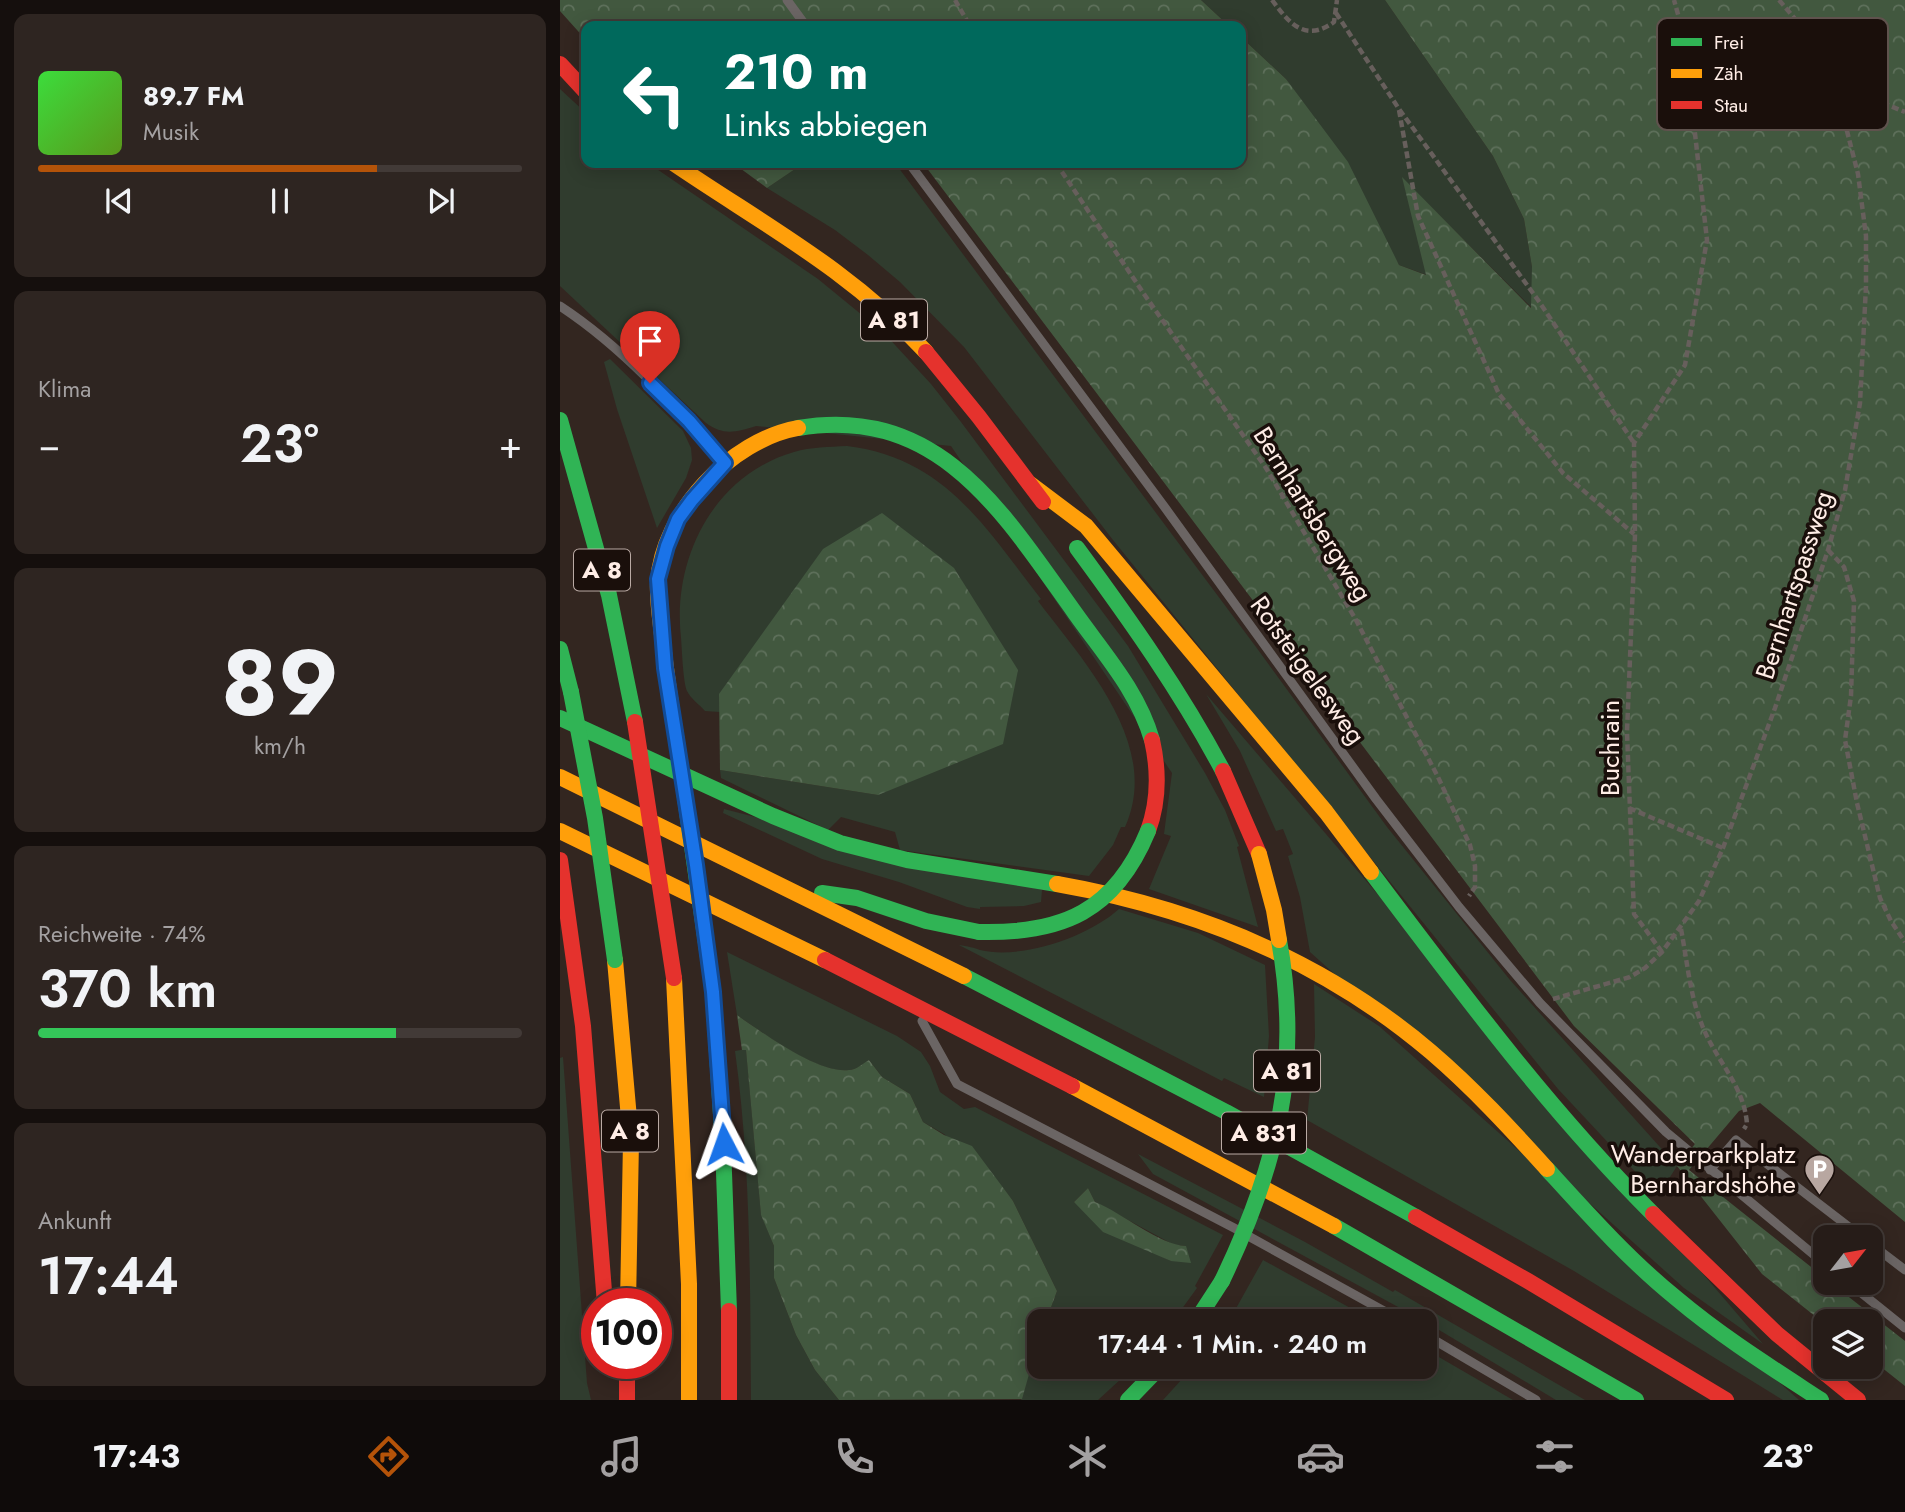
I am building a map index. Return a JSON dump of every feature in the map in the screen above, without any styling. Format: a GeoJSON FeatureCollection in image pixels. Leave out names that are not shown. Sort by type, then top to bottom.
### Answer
{"type":"FeatureCollection","features":[{"type":"Feature","properties":{"kind":"highway"},"geometry":{"type":"LineString","coordinates":[[560,64],[581,87]]}},
{"type":"Feature","properties":{"kind":"highway","name":"A 81"},"geometry":{"type":"LineString","coordinates":[[681,168],[823,261],[882,308],[939,366],[1137,631],[1190,709],[1231,784],[1273,897],[1284,953],[1289,1009],[1287,1072],[1281,1118],[1254,1213],[1222,1281],[1204,1309]]}},
{"type":"Feature","properties":{"kind":"highway","name":"A 8"},"geometry":{"type":"LineString","coordinates":[[560,420],[608,595],[635,722],[674,978],[689,1284],[690,1400]]}},
{"type":"Feature","properties":{"kind":"highway"},"geometry":{"type":"LineString","coordinates":[[729,1400],[728,1208],[713,992],[665,668],[658,579],[678,519],[725,463],[750,445],[767,437],[820,424],[851,424],[880,429],[939,454],[973,484],[1012,528],[1119,673],[1139,706],[1154,746],[1156,806],[1135,860],[1124,877],[1088,909],[1043,929],[1004,934],[979,932],[926,921],[857,898],[789,888]]}},
{"type":"Feature","properties":{"kind":"highway"},"geometry":{"type":"LineString","coordinates":[[1030,485],[1086,526],[1326,812],[1494,1035],[1601,1160],[1730,1290],[1787,1342],[1858,1400]]}},
{"type":"Feature","properties":{"kind":"highway","name":"A 8"},"geometry":{"type":"LineString","coordinates":[[560,649],[595,818],[615,960],[631,1141],[628,1288]]}},
{"type":"Feature","properties":{"kind":"highway"},"geometry":{"type":"LineString","coordinates":[[560,718],[781,821],[832,840],[912,861],[1056,883],[1163,907],[1223,927],[1319,974],[1385,1016],[1460,1078],[1596,1224],[1664,1289],[1721,1334],[1821,1400]]}},
{"type":"Feature","properties":{"kind":"highway","name":"A 831"},"geometry":{"type":"LineString","coordinates":[[560,777],[789,888],[1057,1024],[1326,1167],[1536,1284],[1726,1400]]}},
{"type":"Feature","properties":{"kind":"highway","name":"A 831"},"geometry":{"type":"LineString","coordinates":[[560,831],[913,1004],[1125,1113],[1445,1287],[1636,1400]]}},
{"type":"Feature","properties":{"kind":"highway"},"geometry":{"type":"LineString","coordinates":[[560,860],[575,949],[604,1288]]}},
{"type":"Feature","properties":{"kind":"highway"},"geometry":{"type":"LineString","coordinates":[[560,935],[565,887]]}},
{"type":"Feature","properties":{"kind":"highway"},"geometry":{"type":"LineString","coordinates":[[1128,1400],[1148,1379]]}},
{"type":"Feature","properties":{"kind":"lane"},"geometry":{"type":"LineString","coordinates":[[787,0],[802,21]]}},
{"type":"Feature","properties":{"kind":"lane","name":"Rotsteigelesweg"},"geometry":{"type":"LineString","coordinates":[[913,168],[1166,509],[1376,799],[1460,908],[1540,1003],[1666,1132],[1813,1254]]}},
{"type":"Feature","properties":{"kind":"lane"},"geometry":{"type":"LineString","coordinates":[[560,306],[592,327],[689,421],[725,463]]}},
{"type":"Feature","properties":{"kind":"lane"},"geometry":{"type":"LineString","coordinates":[[913,1004],[957,1084],[1223,1222],[1380,1309]]}},
{"type":"Feature","properties":{"kind":"lane"},"geometry":{"type":"LineString","coordinates":[[1710,1170],[1736,1140],[1846,1225]]}},
{"type":"Feature","properties":{"kind":"lane"},"geometry":{"type":"LineString","coordinates":[[1883,1253],[1905,1270]]}},
{"type":"Feature","properties":{"kind":"lane"},"geometry":{"type":"LineString","coordinates":[[1864,1295],[1905,1328]]}},
{"type":"Feature","properties":{"kind":"lane"},"geometry":{"type":"LineString","coordinates":[[1437,1342],[1536,1400]]}},
{"type":"Feature","properties":{"kind":"path"},"geometry":{"type":"LineString","coordinates":[[955,0],[967,21]]}},
{"type":"Feature","properties":{"kind":"path"},"geometry":{"type":"LineString","coordinates":[[1272,0],[1298,28],[1310,32],[1324,29],[1334,22],[1337,0]]}},
{"type":"Feature","properties":{"kind":"path"},"geometry":{"type":"LineString","coordinates":[[1674,0],[1679,18]]}},
{"type":"Feature","properties":{"kind":"path"},"geometry":{"type":"LineString","coordinates":[[1779,0],[1794,18]]}},
{"type":"Feature","properties":{"kind":"path"},"geometry":{"type":"LineString","coordinates":[[1336,13],[1399,109],[1538,300],[1634,443],[1685,365],[1707,240],[1695,130]]}},
{"type":"Feature","properties":{"kind":"path"},"geometry":{"type":"LineString","coordinates":[[1888,105],[1905,112]]}},
{"type":"Feature","properties":{"kind":"path"},"geometry":{"type":"LineString","coordinates":[[1399,109],[1418,216],[1499,394],[1563,473],[1635,535]]}},
{"type":"Feature","properties":{"kind":"path","name":"Bernhartspassweg"},"geometry":{"type":"LineString","coordinates":[[1540,1003],[1630,977],[1662,952],[1699,901],[1723,848],[1774,708],[1828,550],[1844,490],[1860,402],[1866,236],[1858,174],[1847,130]]}},
{"type":"Feature","properties":{"kind":"path","name":"Bernhartsbergweg"},"geometry":{"type":"LineString","coordinates":[[1059,168],[1143,294],[1266,468],[1356,620],[1438,777],[1470,845],[1475,866],[1475,887],[1460,908]]}},
{"type":"Feature","properties":{"kind":"path","name":"Buchrain"},"geometry":{"type":"LineString","coordinates":[[1634,443],[1635,535],[1627,732],[1634,914],[1662,952]]}},
{"type":"Feature","properties":{"kind":"path"},"geometry":{"type":"LineString","coordinates":[[1828,550],[1844,567],[1854,601],[1851,696],[1845,740],[1857,803],[1880,898],[1905,942]]}},
{"type":"Feature","properties":{"kind":"path"},"geometry":{"type":"LineString","coordinates":[[1629,808],[1723,848]]}},
{"type":"Feature","properties":{"kind":"path"},"geometry":{"type":"LineString","coordinates":[[1680,928],[1699,1018],[1708,1040],[1745,1103],[1747,1124],[1736,1140]]}},
{"type":"Feature","properties":{"kind":"green space"},"geometry":{"type":"Polygon","coordinates":[[[560,0],[1201,0],[1224,21],[581,21],[581,34],[560,11],[560,0]]]}},
{"type":"Feature","properties":{"kind":"green space"},"geometry":{"type":"Polygon","coordinates":[[[1201,0],[1385,0],[1493,156],[1524,219],[1532,267],[1532,308],[1403,179],[1427,275],[1399,265],[1286,79],[1246,42],[1246,21],[1224,21],[1201,0]]]}},
{"type":"Feature","properties":{"kind":"green space"},"geometry":{"type":"Polygon","coordinates":[[[1385,0],[1905,0],[1905,1222],[1760,1103],[1739,1111],[1689,1170],[1813,1268],[1813,1295],[1846,1295],[1864,1309],[1813,1309],[1813,1314],[1762,1274],[1677,1166],[1695,1144],[1574,1026],[927,168],[1246,168],[1246,42],[1286,79],[1348,162],[1399,265],[1426,275],[1402,177],[1531,308],[1532,267],[1524,219],[1493,156],[1385,0]]]}},
{"type":"Feature","properties":{"kind":"green space"},"geometry":{"type":"Polygon","coordinates":[[[560,89],[581,108],[581,168],[655,168],[818,279],[884,333],[931,384],[1128,646],[1205,773],[1225,810],[1239,846],[1237,847],[1258,927],[1149,889],[1171,836],[1164,834],[1172,773],[951,446],[756,426],[736,431],[719,430],[706,423],[560,286],[560,89]]]}},
{"type":"Feature","properties":{"kind":"green space"},"geometry":{"type":"Polygon","coordinates":[[[740,168],[797,168],[767,188],[740,168]]]}},
{"type":"Feature","properties":{"kind":"green space"},"geometry":{"type":"Polygon","coordinates":[[[797,168],[899,168],[1387,827],[1510,980],[1677,1166],[1658,1196],[1558,1089],[1113,540],[964,347],[900,282],[868,255],[835,230],[767,188],[797,168]]]}},
{"type":"Feature","properties":{"kind":"green space"},"geometry":{"type":"Polygon","coordinates":[[[610,359],[683,431],[691,448],[692,460],[686,478],[657,528],[617,409],[604,362],[610,359]]]}},
{"type":"Feature","properties":{"kind":"green space"},"geometry":{"type":"Polygon","coordinates":[[[847,446],[881,453],[911,465],[960,500],[1001,546],[1041,599],[1038,601],[1113,706],[1126,736],[1133,766],[1134,796],[1125,827],[1121,827],[1113,845],[1089,876],[900,850],[895,832],[841,817],[828,830],[721,778],[720,770],[878,795],[719,694],[720,712],[705,711],[687,691],[683,665],[680,608],[684,578],[692,550],[704,524],[721,500],[741,480],[766,463],[800,450],[847,446]]]}},
{"type":"Feature","properties":{"kind":"green space"},"geometry":{"type":"Polygon","coordinates":[[[882,513],[954,568],[1018,670],[1003,744],[878,795],[720,770],[719,694],[823,549],[882,513]]]}},
{"type":"Feature","properties":{"kind":"green space"},"geometry":{"type":"Polygon","coordinates":[[[1206,694],[1763,1344],[1684,1288],[1310,952],[1300,897],[1288,856],[1293,854],[1283,829],[1276,831],[1240,751],[1206,694]]]}},
{"type":"Feature","properties":{"kind":"green space"},"geometry":{"type":"Polygon","coordinates":[[[724,809],[1042,890],[1041,902],[980,909],[967,907],[899,882],[822,859],[723,813],[724,809]]]}},
{"type":"Feature","properties":{"kind":"green space"},"geometry":{"type":"Polygon","coordinates":[[[1119,909],[1198,933],[1265,965],[1269,1036],[1264,1097],[1224,1078],[1222,1081],[959,945],[996,952],[1034,949],[1090,929],[1119,909]]]}},
{"type":"Feature","properties":{"kind":"green space"},"geometry":{"type":"Polygon","coordinates":[[[727,952],[897,1036],[921,1052],[930,1066],[940,1092],[964,1109],[975,1107],[1223,1235],[1195,1286],[1197,1288],[1182,1309],[1050,1309],[1057,1291],[1013,1201],[993,1176],[944,1134],[923,1122],[910,1094],[882,1077],[869,1060],[852,1070],[836,1070],[806,1059],[737,1015],[727,952]],[[1088,1188],[1074,1202],[1171,1261],[1186,1246],[1174,1245],[1095,1202],[1088,1188]]]}},
{"type":"Feature","properties":{"kind":"green space"},"geometry":{"type":"Polygon","coordinates":[[[1314,984],[1379,1026],[1799,1400],[1783,1400],[1574,1271],[1307,1120],[1315,1037],[1314,984]]]}},
{"type":"Feature","properties":{"kind":"green space"},"geometry":{"type":"Polygon","coordinates":[[[737,1015],[791,1051],[822,1066],[836,1070],[852,1070],[869,1060],[882,1077],[910,1094],[923,1122],[944,1135],[972,1146],[1013,1201],[1057,1291],[1050,1309],[1027,1309],[1028,1379],[1022,1399],[839,1400],[815,1370],[796,1335],[774,1278],[774,1246],[761,1215],[746,1050],[742,1050],[737,1015]]]}},
{"type":"Feature","properties":{"kind":"green space"},"geometry":{"type":"Polygon","coordinates":[[[746,1049],[761,1214],[774,1246],[774,1278],[796,1335],[815,1370],[839,1400],[751,1400],[747,1182],[735,1051],[746,1049]]]}},
{"type":"Feature","properties":{"kind":"green space"},"geometry":{"type":"Polygon","coordinates":[[[563,1057],[581,1302],[581,1379],[587,1379],[591,1400],[560,1400],[560,1058],[563,1057]]]}},
{"type":"Feature","properties":{"kind":"green space"},"geometry":{"type":"Polygon","coordinates":[[[1138,1154],[1428,1309],[1402,1309],[1153,1174],[1138,1154]]]}},
{"type":"Feature","properties":{"kind":"green space"},"geometry":{"type":"Polygon","coordinates":[[[1088,1188],[1095,1202],[1153,1235],[1186,1246],[1191,1263],[1171,1261],[1103,1232],[1074,1202],[1088,1188]]]}},
{"type":"Feature","properties":{"kind":"green space"},"geometry":{"type":"Polygon","coordinates":[[[1263,1260],[1352,1309],[1236,1309],[1263,1260]]]}},
{"type":"Feature","properties":{"kind":"green space"},"geometry":{"type":"Polygon","coordinates":[[[1437,1314],[1585,1400],[1556,1400],[1437,1329],[1437,1314]]]}},
{"type":"Feature","properties":{"kind":"green space"},"geometry":{"type":"Polygon","coordinates":[[[1883,1324],[1905,1341],[1905,1386],[1883,1369],[1883,1324]]]}},
{"type":"Feature","properties":{"kind":"green space"},"geometry":{"type":"Polygon","coordinates":[[[1437,1356],[1513,1400],[1163,1400],[1182,1379],[1437,1379],[1437,1356]]]}},
{"type":"Feature","properties":{"kind":"green space"},"geometry":{"type":"Polygon","coordinates":[[[1027,1379],[1121,1379],[1098,1400],[1021,1400],[1027,1379]]]}},
{"type":"Feature","properties":{"kind":"traffic: fast"},"geometry":{"type":"LineString","coordinates":[[560,420],[609,595],[635,722]]}},
{"type":"Feature","properties":{"kind":"traffic: fast"},"geometry":{"type":"LineString","coordinates":[[798,428],[847,425],[891,433],[929,450],[963,474],[1022,539],[1108,658],[1138,705],[1152,740]]}},
{"type":"Feature","properties":{"kind":"traffic: fast"},"geometry":{"type":"LineString","coordinates":[[1077,548],[1154,657],[1223,771]]}},
{"type":"Feature","properties":{"kind":"traffic: fast"},"geometry":{"type":"LineString","coordinates":[[560,649],[571,692]]}},
{"type":"Feature","properties":{"kind":"traffic: fast"},"geometry":{"type":"LineString","coordinates":[[571,692],[595,818],[615,960]]}},
{"type":"Feature","properties":{"kind":"traffic: fast"},"geometry":{"type":"LineString","coordinates":[[560,718],[773,816],[840,843],[907,860],[1057,884]]}},
{"type":"Feature","properties":{"kind":"traffic: fast"},"geometry":{"type":"LineString","coordinates":[[677,742],[713,992]]}},
{"type":"Feature","properties":{"kind":"traffic: fast"},"geometry":{"type":"LineString","coordinates":[[979,932],[1009,932],[1036,928],[1061,922],[1083,912],[1102,899],[1119,881],[1135,858],[1148,831]]}},
{"type":"Feature","properties":{"kind":"traffic: fast"},"geometry":{"type":"LineString","coordinates":[[1371,872],[1541,1091],[1653,1214]]}},
{"type":"Feature","properties":{"kind":"traffic: fast"},"geometry":{"type":"LineString","coordinates":[[822,893],[857,898],[926,921],[979,932]]}},
{"type":"Feature","properties":{"kind":"traffic: fast"},"geometry":{"type":"LineString","coordinates":[[1222,1281],[1257,1197],[1280,1115],[1288,1031],[1279,940]]}},
{"type":"Feature","properties":{"kind":"traffic: fast"},"geometry":{"type":"LineString","coordinates":[[964,976],[1226,1112],[1416,1217]]}},
{"type":"Feature","properties":{"kind":"traffic: fast"},"geometry":{"type":"LineString","coordinates":[[713,992],[723,1145],[729,1311]]}},
{"type":"Feature","properties":{"kind":"traffic: fast"},"geometry":{"type":"LineString","coordinates":[[1547,1169],[1609,1236],[1693,1312],[1821,1400]]}},
{"type":"Feature","properties":{"kind":"traffic: fast"},"geometry":{"type":"LineString","coordinates":[[1334,1226],[1636,1400]]}},
{"type":"Feature","properties":{"kind":"traffic: fast"},"geometry":{"type":"LineString","coordinates":[[1204,1309],[1222,1281]]}},
{"type":"Feature","properties":{"kind":"traffic: fast"},"geometry":{"type":"LineString","coordinates":[[1128,1400],[1148,1379]]}},
{"type":"Feature","properties":{"kind":"traffic: slow"},"geometry":{"type":"LineString","coordinates":[[681,168],[836,272],[867,296],[926,352]]}},
{"type":"Feature","properties":{"kind":"traffic: slow"},"geometry":{"type":"LineString","coordinates":[[677,742],[658,595],[662,556],[686,506],[725,464],[748,447],[773,435],[798,428]]}},
{"type":"Feature","properties":{"kind":"traffic: slow"},"geometry":{"type":"LineString","coordinates":[[1030,484],[1086,526],[1326,812],[1371,872]]}},
{"type":"Feature","properties":{"kind":"traffic: slow"},"geometry":{"type":"LineString","coordinates":[[560,777],[964,976]]}},
{"type":"Feature","properties":{"kind":"traffic: slow"},"geometry":{"type":"LineString","coordinates":[[560,831],[825,960]]}},
{"type":"Feature","properties":{"kind":"traffic: slow"},"geometry":{"type":"LineString","coordinates":[[1259,854],[1279,940]]}},
{"type":"Feature","properties":{"kind":"traffic: slow"},"geometry":{"type":"LineString","coordinates":[[1057,884],[1108,894],[1207,924],[1302,965],[1347,991],[1390,1020],[1447,1066],[1547,1169]]}},
{"type":"Feature","properties":{"kind":"traffic: slow"},"geometry":{"type":"LineString","coordinates":[[615,960],[631,1141],[628,1288]]}},
{"type":"Feature","properties":{"kind":"traffic: slow"},"geometry":{"type":"LineString","coordinates":[[674,978],[689,1284],[689,1400]]}},
{"type":"Feature","properties":{"kind":"traffic: slow"},"geometry":{"type":"LineString","coordinates":[[1072,1086],[1334,1226]]}},
{"type":"Feature","properties":{"kind":"traffic: jam"},"geometry":{"type":"LineString","coordinates":[[560,64],[581,87]]}},
{"type":"Feature","properties":{"kind":"traffic: jam"},"geometry":{"type":"LineString","coordinates":[[926,352],[1043,502]]}},
{"type":"Feature","properties":{"kind":"traffic: jam"},"geometry":{"type":"LineString","coordinates":[[635,722],[674,978]]}},
{"type":"Feature","properties":{"kind":"traffic: jam"},"geometry":{"type":"LineString","coordinates":[[1148,831],[1157,786],[1152,740]]}},
{"type":"Feature","properties":{"kind":"traffic: jam"},"geometry":{"type":"LineString","coordinates":[[1223,771],[1259,854]]}},
{"type":"Feature","properties":{"kind":"traffic: jam"},"geometry":{"type":"LineString","coordinates":[[560,860],[583,1026],[604,1288]]}},
{"type":"Feature","properties":{"kind":"traffic: jam"},"geometry":{"type":"LineString","coordinates":[[825,960],[1072,1086]]}},
{"type":"Feature","properties":{"kind":"traffic: jam"},"geometry":{"type":"LineString","coordinates":[[1653,1214],[1777,1334],[1858,1400]]}},
{"type":"Feature","properties":{"kind":"traffic: jam"},"geometry":{"type":"LineString","coordinates":[[1416,1217],[1726,1400]]}},
{"type":"Feature","properties":{"kind":"traffic: jam"},"geometry":{"type":"LineString","coordinates":[[729,1311],[729,1400]]}},
{"type":"Feature","properties":{"kind":"traffic: jam"},"geometry":{"type":"LineString","coordinates":[[627,1379],[627,1400]]}},
{"type":"Feature","properties":{"kind":"place","name":"Wanderparkplatz Bernhardshöhe"},"geometry":{"type":"Point","coordinates":[1819,1196]}},
{"type":"Feature","properties":{"kind":"route"},"geometry":{"type":"LineString","coordinates":[[650,383],[689,421],[725,463],[710,477],[678,519],[658,579],[665,668],[713,992],[724,1144]]}}]}
